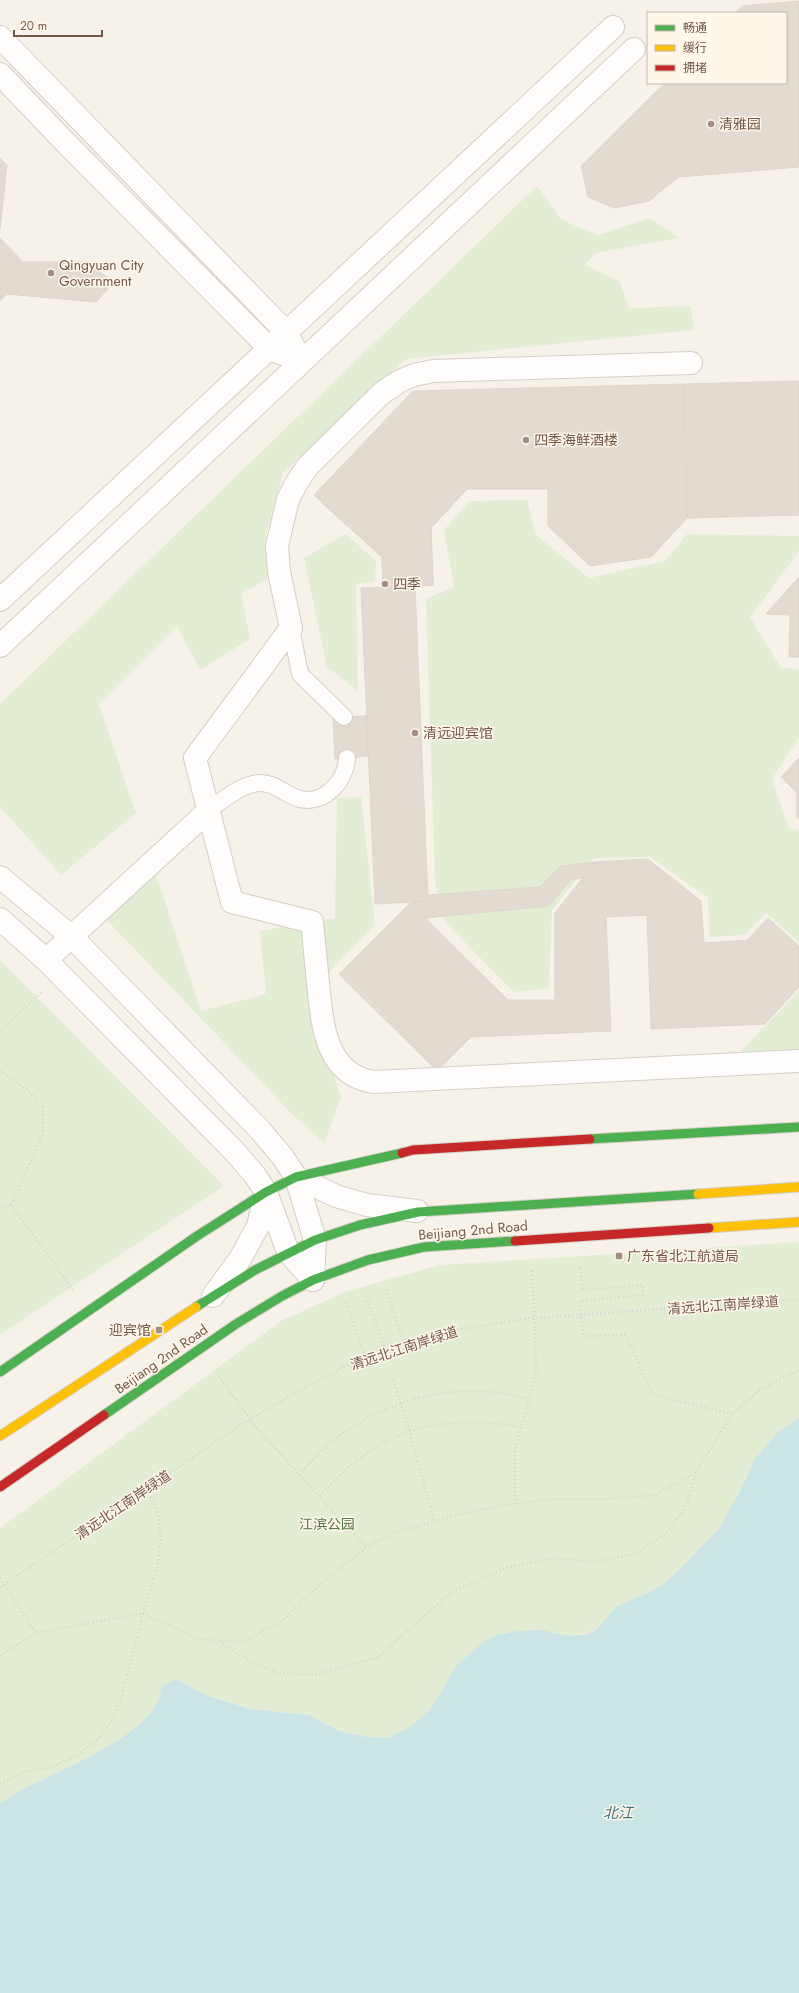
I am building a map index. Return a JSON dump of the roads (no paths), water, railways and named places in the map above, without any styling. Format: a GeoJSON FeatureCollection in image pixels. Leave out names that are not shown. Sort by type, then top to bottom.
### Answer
{"type":"FeatureCollection","features":[{"type":"Feature","properties":{"kind":"main road"},"geometry":{"type":"LineString","coordinates":[[0,1372],[197,1236],[266,1192],[296,1177],[413,1150],[799,1127]]}},
{"type":"Feature","properties":{"kind":"main road","name":"Beijiang 2nd Road"},"geometry":{"type":"LineString","coordinates":[[0,1436],[159,1330],[255,1270],[288,1252],[315,1240],[360,1225],[418,1212],[799,1186]]}},
{"type":"Feature","properties":{"kind":"main road","name":"Beijiang 2nd Road"},"geometry":{"type":"LineString","coordinates":[[0,1487],[236,1324],[282,1296],[313,1280],[368,1260],[424,1247],[799,1222]]}},
{"type":"Feature","properties":{"kind":"street"},"geometry":{"type":"LineString","coordinates":[[0,600],[613,27]]}},
{"type":"Feature","properties":{"kind":"street"},"geometry":{"type":"LineString","coordinates":[[0,38],[286,332],[301,360]]}},
{"type":"Feature","properties":{"kind":"street"},"geometry":{"type":"LineString","coordinates":[[0,646],[301,360],[634,49]]}},
{"type":"Feature","properties":{"kind":"street"},"geometry":{"type":"LineString","coordinates":[[0,74],[68,145],[270,348],[301,360]]}},
{"type":"Feature","properties":{"kind":"street"},"geometry":{"type":"LineString","coordinates":[[692,363],[433,371],[414,375],[400,381],[382,393],[308,466],[288,499],[276,546],[279,572],[290,628],[195,758],[232,902],[312,922],[321,1014],[327,1040],[336,1059],[344,1069],[359,1079],[374,1082],[799,1062]]}},
{"type":"Feature","properties":{"kind":"street"},"geometry":{"type":"LineString","coordinates":[[53,968],[72,937],[208,811]]}},
{"type":"Feature","properties":{"kind":"street"},"geometry":{"type":"LineString","coordinates":[[0,877],[72,937],[260,1130],[282,1156],[296,1177],[315,1240],[313,1280]]}},
{"type":"Feature","properties":{"kind":"street"},"geometry":{"type":"LineString","coordinates":[[0,919],[53,968],[235,1152],[254,1174],[266,1192],[288,1252],[313,1280]]}},
{"type":"Feature","properties":{"kind":"street"},"geometry":{"type":"LineString","coordinates":[[296,1177],[336,1196],[366,1205],[418,1212]]}},
{"type":"Feature","properties":{"kind":"street"},"geometry":{"type":"LineString","coordinates":[[213,1296],[240,1259],[258,1226],[266,1192]]}},
{"type":"Feature","properties":{"kind":"lane"},"geometry":{"type":"LineString","coordinates":[[290,628],[300,674],[344,717]]}},
{"type":"Feature","properties":{"kind":"lane"},"geometry":{"type":"LineString","coordinates":[[208,811],[246,786],[258,783],[275,785],[300,799],[316,798],[332,790],[338,784],[345,770],[347,758]]}},
{"type":"Feature","properties":{"kind":"water","name":"北江"},"geometry":{"type":"Polygon","coordinates":[[[799,1418],[799,1993],[0,1993],[0,1803],[25,1788],[101,1751],[136,1727],[149,1714],[158,1701],[162,1686],[176,1679],[208,1696],[250,1709],[309,1715],[339,1731],[367,1737],[388,1738],[411,1726],[429,1710],[436,1701],[456,1666],[484,1641],[497,1635],[517,1631],[542,1630],[568,1636],[588,1634],[597,1629],[617,1606],[648,1593],[663,1584],[677,1572],[718,1530],[740,1491],[754,1460],[777,1433],[799,1418]]]}},
{"type":"Feature","properties":{"kind":"place","name":"清雅园"},"geometry":{"type":"Point","coordinates":[711,124]}},
{"type":"Feature","properties":{"kind":"place","name":"Qingyuan City Government"},"geometry":{"type":"Point","coordinates":[51,273]}},
{"type":"Feature","properties":{"kind":"place","name":"四季海鲜酒楼"},"geometry":{"type":"Point","coordinates":[526,440]}},
{"type":"Feature","properties":{"kind":"place","name":"四季"},"geometry":{"type":"Point","coordinates":[385,584]}},
{"type":"Feature","properties":{"kind":"place","name":"清远迎宾馆"},"geometry":{"type":"Point","coordinates":[415,733]}},
{"type":"Feature","properties":{"kind":"place","name":"广东省北江航道局"},"geometry":{"type":"Point","coordinates":[619,1256]}},
{"type":"Feature","properties":{"kind":"place","name":"迎宾馆"},"geometry":{"type":"Point","coordinates":[159,1330]}},
{"type":"Feature","properties":{"kind":"park label","name":"江滨公园"},"geometry":{"type":"Point","coordinates":[327,1524]}}]}
